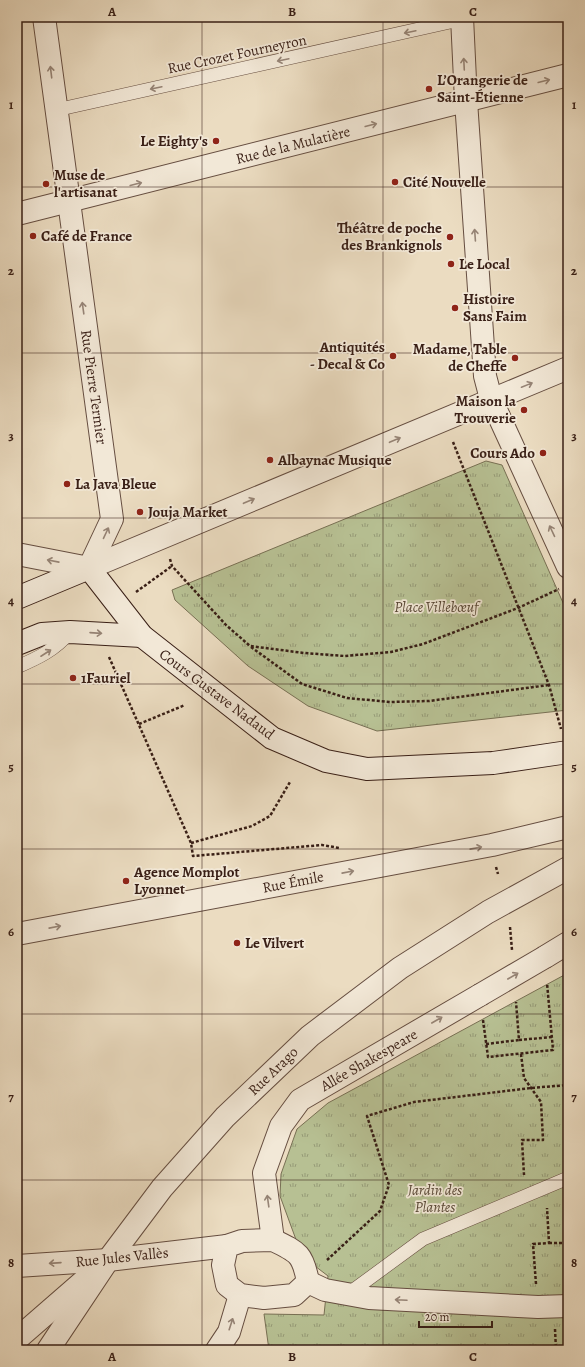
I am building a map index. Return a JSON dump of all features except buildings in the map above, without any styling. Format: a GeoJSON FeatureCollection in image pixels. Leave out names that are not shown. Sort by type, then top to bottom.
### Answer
{"type":"FeatureCollection","features":[{"type":"Feature","properties":{"kind":"street"},"geometry":{"type":"LineString","coordinates":[[44,17],[56,110]]}},
{"type":"Feature","properties":{"kind":"street"},"geometry":{"type":"LineString","coordinates":[[465,18],[466,101],[485,376],[491,399],[568,567]]}},
{"type":"Feature","properties":{"kind":"street","name":"Rue de la Mulatière"},"geometry":{"type":"LineString","coordinates":[[17,214],[568,75]]}},
{"type":"Feature","properties":{"kind":"street","name":"Rue Pierre Termier"},"geometry":{"type":"LineString","coordinates":[[56,110],[112,519],[89,568]]}},
{"type":"Feature","properties":{"kind":"street"},"geometry":{"type":"LineString","coordinates":[[17,598],[568,368]]}},
{"type":"Feature","properties":{"kind":"street"},"geometry":{"type":"LineString","coordinates":[[17,554],[89,568]]}},
{"type":"Feature","properties":{"kind":"street","name":"Cours Gustave Nadaud"},"geometry":{"type":"LineString","coordinates":[[89,568],[142,636],[272,738],[326,761],[367,769],[493,763],[568,752]]}},
{"type":"Feature","properties":{"kind":"street"},"geometry":{"type":"LineString","coordinates":[[17,644],[42,634],[70,632],[142,636]]}},
{"type":"Feature","properties":{"kind":"street","name":"Rue Émile"},"geometry":{"type":"LineString","coordinates":[[17,934],[492,845],[568,827]]}},
{"type":"Feature","properties":{"kind":"street","name":"Rue Arago"},"geometry":{"type":"LineString","coordinates":[[48,1350],[108,1260],[162,1188],[225,1117],[310,1036],[400,968],[488,912],[568,868]]}},
{"type":"Feature","properties":{"kind":"street","name":"Allée Shakespeare"},"geometry":{"type":"LineString","coordinates":[[273,1240],[264,1173],[281,1126],[300,1100],[568,943]]}},
{"type":"Feature","properties":{"kind":"street"},"geometry":{"type":"LineString","coordinates":[[307,1278],[294,1295],[264,1298],[240,1295],[226,1285],[223,1265],[227,1246],[242,1241],[273,1240],[293,1250],[304,1264],[307,1278],[325,1290],[369,1298],[538,1307],[568,1306]]}},
{"type":"Feature","properties":{"kind":"street","name":"Rue Jules Vallès"},"geometry":{"type":"LineString","coordinates":[[17,1266],[108,1260],[227,1246]]}},
{"type":"Feature","properties":{"kind":"street"},"geometry":{"type":"LineString","coordinates":[[17,1339],[108,1260]]}},
{"type":"Feature","properties":{"kind":"street"},"geometry":{"type":"LineString","coordinates":[[217,1350],[229,1332],[240,1295]]}},
{"type":"Feature","properties":{"kind":"lane","name":"Rue Crozet Fourneyron"},"geometry":{"type":"LineString","coordinates":[[56,110],[465,18]]}},
{"type":"Feature","properties":{"kind":"lane"},"geometry":{"type":"LineString","coordinates":[[17,667],[42,656],[62,642],[70,632]]}},
{"type":"Feature","properties":{"kind":"lane"},"geometry":{"type":"LineString","coordinates":[[348,1294],[423,1239],[568,1178]]}},
{"type":"Feature","properties":{"kind":"path"},"geometry":{"type":"LineString","coordinates":[[444,419],[549,685],[568,752]]}},
{"type":"Feature","properties":{"kind":"path"},"geometry":{"type":"LineString","coordinates":[[162,538],[172,566],[226,624],[250,646],[302,684],[347,698],[390,702],[429,701],[549,685]]}},
{"type":"Feature","properties":{"kind":"path"},"geometry":{"type":"LineString","coordinates":[[250,646],[304,653],[345,656],[391,652],[423,644],[518,608],[562,587]]}},
{"type":"Feature","properties":{"kind":"path"},"geometry":{"type":"LineString","coordinates":[[108,656],[191,843],[193,856],[322,845],[342,849],[348,872]]}},
{"type":"Feature","properties":{"kind":"path"},"geometry":{"type":"LineString","coordinates":[[139,724],[185,705]]}},
{"type":"Feature","properties":{"kind":"path"},"geometry":{"type":"LineString","coordinates":[[191,843],[252,826],[270,816],[290,782]]}},
{"type":"Feature","properties":{"kind":"path"},"geometry":{"type":"LineString","coordinates":[[510,926],[512,952]]}},
{"type":"Feature","properties":{"kind":"path"},"geometry":{"type":"LineString","coordinates":[[480,994],[488,1057],[553,1050],[545,957]]}},
{"type":"Feature","properties":{"kind":"path"},"geometry":{"type":"LineString","coordinates":[[516,998],[519,1040]]}},
{"type":"Feature","properties":{"kind":"path"},"geometry":{"type":"LineString","coordinates":[[486,1044],[552,1037]]}},
{"type":"Feature","properties":{"kind":"path"},"geometry":{"type":"LineString","coordinates":[[521,1054],[524,1078],[541,1102],[543,1140],[522,1140],[524,1178]]}},
{"type":"Feature","properties":{"kind":"path"},"geometry":{"type":"LineString","coordinates":[[307,1278],[380,1211],[389,1184],[367,1116],[414,1102],[531,1088],[568,1086]]}},
{"type":"Feature","properties":{"kind":"path"},"geometry":{"type":"LineString","coordinates":[[546,1204],[549,1243]]}},
{"type":"Feature","properties":{"kind":"path"},"geometry":{"type":"LineString","coordinates":[[535,1281],[533,1244],[568,1243]]}},
{"type":"Feature","properties":{"kind":"path"},"geometry":{"type":"LineString","coordinates":[[555,1328],[556,1350]]}},
{"type":"Feature","properties":{"kind":"green space","name":"Place Villebœuf"},"geometry":{"type":"Polygon","coordinates":[[[486,461],[502,465],[568,614],[568,710],[377,731],[308,706],[248,666],[175,600],[172,590],[486,461]]]}},
{"type":"Feature","properties":{"kind":"green space","name":"Jardin des Plantes"},"geometry":{"type":"Polygon","coordinates":[[[568,973],[568,1350],[269,1350],[264,1314],[324,1315],[328,1276],[302,1256],[280,1196],[281,1174],[297,1129],[328,1103],[568,973]]]}},
{"type":"Feature","properties":{"kind":"place","name":"L’Orangerie de Saint-Étienne"},"geometry":{"type":"Point","coordinates":[429,89]}},
{"type":"Feature","properties":{"kind":"place","name":"Le Eighty's"},"geometry":{"type":"Point","coordinates":[216,141]}},
{"type":"Feature","properties":{"kind":"place","name":"Cité Nouvelle"},"geometry":{"type":"Point","coordinates":[395,182]}},
{"type":"Feature","properties":{"kind":"place","name":"Muse de l'artisanat"},"geometry":{"type":"Point","coordinates":[46,184]}},
{"type":"Feature","properties":{"kind":"place","name":"Café de France"},"geometry":{"type":"Point","coordinates":[33,236]}},
{"type":"Feature","properties":{"kind":"place","name":"Théâtre de poche des Brankignols"},"geometry":{"type":"Point","coordinates":[450,237]}},
{"type":"Feature","properties":{"kind":"place","name":"Le Local"},"geometry":{"type":"Point","coordinates":[451,264]}},
{"type":"Feature","properties":{"kind":"place","name":"Histoire Sans Faim"},"geometry":{"type":"Point","coordinates":[455,308]}},
{"type":"Feature","properties":{"kind":"place","name":"Antiquités - Decal & Co"},"geometry":{"type":"Point","coordinates":[393,356]}},
{"type":"Feature","properties":{"kind":"place","name":"Madame, Table de Cheffe"},"geometry":{"type":"Point","coordinates":[515,358]}},
{"type":"Feature","properties":{"kind":"place","name":"Maison la Trouverie"},"geometry":{"type":"Point","coordinates":[524,410]}},
{"type":"Feature","properties":{"kind":"place","name":"Cours Ado"},"geometry":{"type":"Point","coordinates":[543,453]}},
{"type":"Feature","properties":{"kind":"place","name":"Albaynac Musique"},"geometry":{"type":"Point","coordinates":[270,460]}},
{"type":"Feature","properties":{"kind":"place","name":"La Java Bleue"},"geometry":{"type":"Point","coordinates":[67,484]}},
{"type":"Feature","properties":{"kind":"place","name":"Jouja Market"},"geometry":{"type":"Point","coordinates":[140,512]}},
{"type":"Feature","properties":{"kind":"place","name":"1Fauriel"},"geometry":{"type":"Point","coordinates":[73,678]}},
{"type":"Feature","properties":{"kind":"place","name":"Agence Momplot Lyonnet"},"geometry":{"type":"Point","coordinates":[126,881]}},
{"type":"Feature","properties":{"kind":"place","name":"Le Vilvert"},"geometry":{"type":"Point","coordinates":[237,943]}}]}
